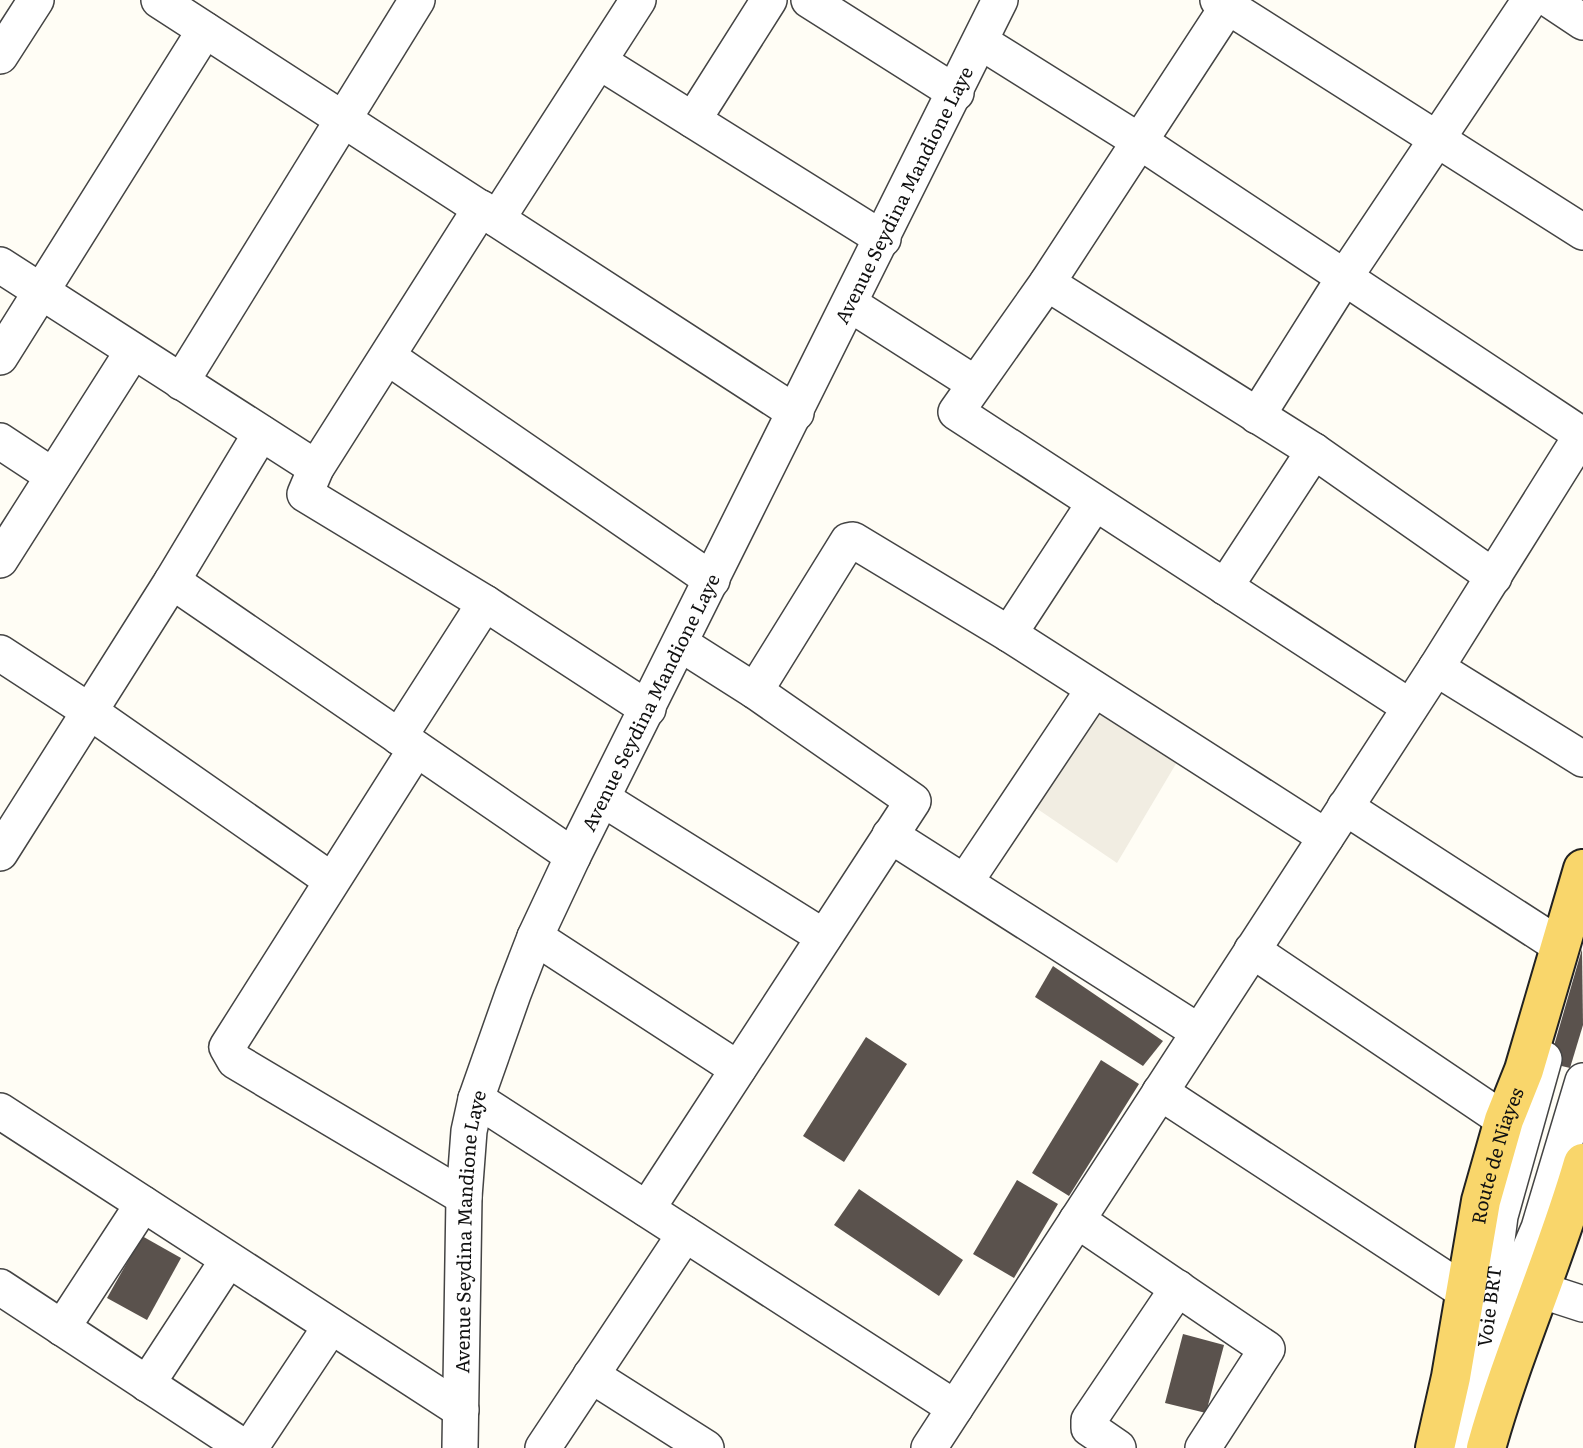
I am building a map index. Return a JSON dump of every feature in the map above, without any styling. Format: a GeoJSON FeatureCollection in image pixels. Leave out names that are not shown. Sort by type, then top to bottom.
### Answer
{"type":"FeatureCollection","features":[{"type":"Feature","properties":{"kind":"main road","name":"Route de Niayes"},"geometry":{"type":"LineString","coordinates":[[1435,1448],[1467,1293],[1480,1201],[1504,1120],[1571,935],[1583,869]]}},
{"type":"Feature","properties":{"kind":"main road"},"geometry":{"type":"LineString","coordinates":[[1486,1448],[1503,1388],[1559,1245],[1583,1163]]}},
{"type":"Feature","properties":{"kind":"street"},"geometry":{"type":"LineString","coordinates":[[0,56],[36,0]]}},
{"type":"Feature","properties":{"kind":"street"},"geometry":{"type":"LineString","coordinates":[[159,0],[796,413]]}},
{"type":"Feature","properties":{"kind":"street"},"geometry":{"type":"LineString","coordinates":[[181,382],[417,0]]}},
{"type":"Feature","properties":{"kind":"street"},"geometry":{"type":"LineString","coordinates":[[638,0],[600,62],[388,357],[316,468],[305,494],[485,603],[648,709]]}},
{"type":"Feature","properties":{"kind":"street"},"geometry":{"type":"LineString","coordinates":[[693,120],[769,0]]}},
{"type":"Feature","properties":{"kind":"street"},"geometry":{"type":"LineString","coordinates":[[809,0],[956,93]]}},
{"type":"Feature","properties":{"kind":"street","name":"Avenue Seydina Mandione Laye"},"geometry":{"type":"LineString","coordinates":[[458,1435],[464,1197],[469,1131],[476,1099],[535,937],[1000,0]]}},
{"type":"Feature","properties":{"kind":"street"},"geometry":{"type":"LineString","coordinates":[[1257,416],[1343,278],[1530,0]]}},
{"type":"Feature","properties":{"kind":"street"},"geometry":{"type":"LineString","coordinates":[[1549,0],[1583,22]]}},
{"type":"Feature","properties":{"kind":"street"},"geometry":{"type":"LineString","coordinates":[[1410,707],[958,415],[957,408],[1047,283],[1139,141],[1223,3],[1583,232]]}},
{"type":"Feature","properties":{"kind":"street"},"geometry":{"type":"LineString","coordinates":[[0,357],[205,30]]}},
{"type":"Feature","properties":{"kind":"street"},"geometry":{"type":"LineString","coordinates":[[929,1448],[1494,578],[1582,434],[1139,141],[981,42]]}},
{"type":"Feature","properties":{"kind":"street"},"geometry":{"type":"LineString","coordinates":[[600,62],[883,239]]}},
{"type":"Feature","properties":{"kind":"street"},"geometry":{"type":"LineString","coordinates":[[0,265],[316,468]]}},
{"type":"Feature","properties":{"kind":"street"},"geometry":{"type":"LineString","coordinates":[[1047,283],[1314,452],[1494,578]]}},
{"type":"Feature","properties":{"kind":"street"},"geometry":{"type":"LineString","coordinates":[[850,304],[974,383]]}},
{"type":"Feature","properties":{"kind":"street"},"geometry":{"type":"LineString","coordinates":[[0,560],[133,351]]}},
{"type":"Feature","properties":{"kind":"street"},"geometry":{"type":"LineString","coordinates":[[388,357],[712,580]]}},
{"type":"Feature","properties":{"kind":"street"},"geometry":{"type":"LineString","coordinates":[[0,853],[172,581],[261,433]]}},
{"type":"Feature","properties":{"kind":"street"},"geometry":{"type":"LineString","coordinates":[[0,441],[53,476]]}},
{"type":"Feature","properties":{"kind":"street"},"geometry":{"type":"LineString","coordinates":[[1225,587],[1314,452]]}},
{"type":"Feature","properties":{"kind":"street"},"geometry":{"type":"LineString","coordinates":[[1009,634],[1094,504]]}},
{"type":"Feature","properties":{"kind":"street"},"geometry":{"type":"LineString","coordinates":[[755,691],[848,541],[853,540],[1009,634],[1326,836]]}},
{"type":"Feature","properties":{"kind":"street"},"geometry":{"type":"LineString","coordinates":[[172,581],[573,856]]}},
{"type":"Feature","properties":{"kind":"street"},"geometry":{"type":"LineString","coordinates":[[464,1197],[235,1061],[229,1055],[227,1047],[331,880],[485,603]]}},
{"type":"Feature","properties":{"kind":"street"},"geometry":{"type":"LineString","coordinates":[[647,1209],[912,798],[681,643]]}},
{"type":"Feature","properties":{"kind":"street"},"geometry":{"type":"LineString","coordinates":[[0,653],[89,711],[331,880]]}},
{"type":"Feature","properties":{"kind":"street"},"geometry":{"type":"LineString","coordinates":[[1436,667],[1583,759]]}},
{"type":"Feature","properties":{"kind":"street"},"geometry":{"type":"LineString","coordinates":[[965,882],[1094,689]]}},
{"type":"Feature","properties":{"kind":"street"},"geometry":{"type":"LineString","coordinates":[[603,799],[824,937]]}},
{"type":"Feature","properties":{"kind":"street"},"geometry":{"type":"LineString","coordinates":[[1345,807],[1571,935]]}},
{"type":"Feature","properties":{"kind":"street"},"geometry":{"type":"LineString","coordinates":[[890,835],[1199,1032]]}},
{"type":"Feature","properties":{"kind":"street","name":"Voie BRT"},"geometry":{"type":"LineString","coordinates":[[1459,1448],[1481,1363],[1500,1216],[1571,935]]}},
{"type":"Feature","properties":{"kind":"street"},"geometry":{"type":"LineString","coordinates":[[535,937],[738,1069]]}},
{"type":"Feature","properties":{"kind":"street"},"geometry":{"type":"LineString","coordinates":[[1252,950],[1504,1120]]}},
{"type":"Feature","properties":{"kind":"street","name":"Voie BRT"},"geometry":{"type":"LineString","coordinates":[[1481,1363],[1539,1228],[1583,1082]]}},
{"type":"Feature","properties":{"kind":"street"},"geometry":{"type":"LineString","coordinates":[[1160,1092],[1467,1293]]}},
{"type":"Feature","properties":{"kind":"street"},"geometry":{"type":"LineString","coordinates":[[476,1099],[955,1408]]}},
{"type":"Feature","properties":{"kind":"street"},"geometry":{"type":"LineString","coordinates":[[3,1120],[143,1204],[331,1326],[458,1435]]}},
{"type":"Feature","properties":{"kind":"street"},"geometry":{"type":"LineString","coordinates":[[62,1328],[143,1204]]}},
{"type":"Feature","properties":{"kind":"street"},"geometry":{"type":"LineString","coordinates":[[1077,1220],[1267,1349],[1203,1448]]}},
{"type":"Feature","properties":{"kind":"street"},"geometry":{"type":"LineString","coordinates":[[543,1448],[685,1234]]}},
{"type":"Feature","properties":{"kind":"street"},"geometry":{"type":"LineString","coordinates":[[147,1384],[228,1260]]}},
{"type":"Feature","properties":{"kind":"street"},"geometry":{"type":"LineString","coordinates":[[0,1287],[245,1448]]}},
{"type":"Feature","properties":{"kind":"street"},"geometry":{"type":"LineString","coordinates":[[1118,1448],[1089,1428],[1089,1420],[1178,1289]]}},
{"type":"Feature","properties":{"kind":"street"},"geometry":{"type":"LineString","coordinates":[[1540,1290],[1583,1304]]}},
{"type":"Feature","properties":{"kind":"street"},"geometry":{"type":"LineString","coordinates":[[250,1448],[331,1326]]}},
{"type":"Feature","properties":{"kind":"street"},"geometry":{"type":"LineString","coordinates":[[591,1375],[692,1444]]}},
{"type":"Feature","properties":{"kind":"shaded area"},"geometry":{"type":"Polygon","coordinates":[[[1095,712],[1180,757],[1117,863],[1036,808],[1095,712]]]}},
{"type":"Feature","properties":{"kind":"building"},"geometry":{"type":"Polygon","coordinates":[[[1582,949],[1583,1025],[1570,1068],[1549,1063],[1582,949]]]}},
{"type":"Feature","properties":{"kind":"building"},"geometry":{"type":"Polygon","coordinates":[[[1053,966],[1163,1041],[1143,1066],[1035,997],[1053,966]]]}},
{"type":"Feature","properties":{"kind":"building"},"geometry":{"type":"Polygon","coordinates":[[[866,1037],[907,1064],[844,1162],[803,1136],[866,1037]]]}},
{"type":"Feature","properties":{"kind":"building"},"geometry":{"type":"Polygon","coordinates":[[[1101,1060],[1139,1084],[1069,1196],[1032,1173],[1101,1060]]]}},
{"type":"Feature","properties":{"kind":"building"},"geometry":{"type":"Polygon","coordinates":[[[1017,1180],[1058,1204],[1014,1278],[973,1254],[1017,1180]]]}},
{"type":"Feature","properties":{"kind":"building"},"geometry":{"type":"Polygon","coordinates":[[[859,1189],[963,1260],[939,1296],[834,1225],[859,1189]]]}},
{"type":"Feature","properties":{"kind":"building"},"geometry":{"type":"Polygon","coordinates":[[[142,1236],[181,1258],[147,1320],[107,1298],[142,1236]]]}},
{"type":"Feature","properties":{"kind":"building"},"geometry":{"type":"Polygon","coordinates":[[[1183,1334],[1224,1345],[1206,1413],[1165,1403],[1183,1334]]]}}]}
